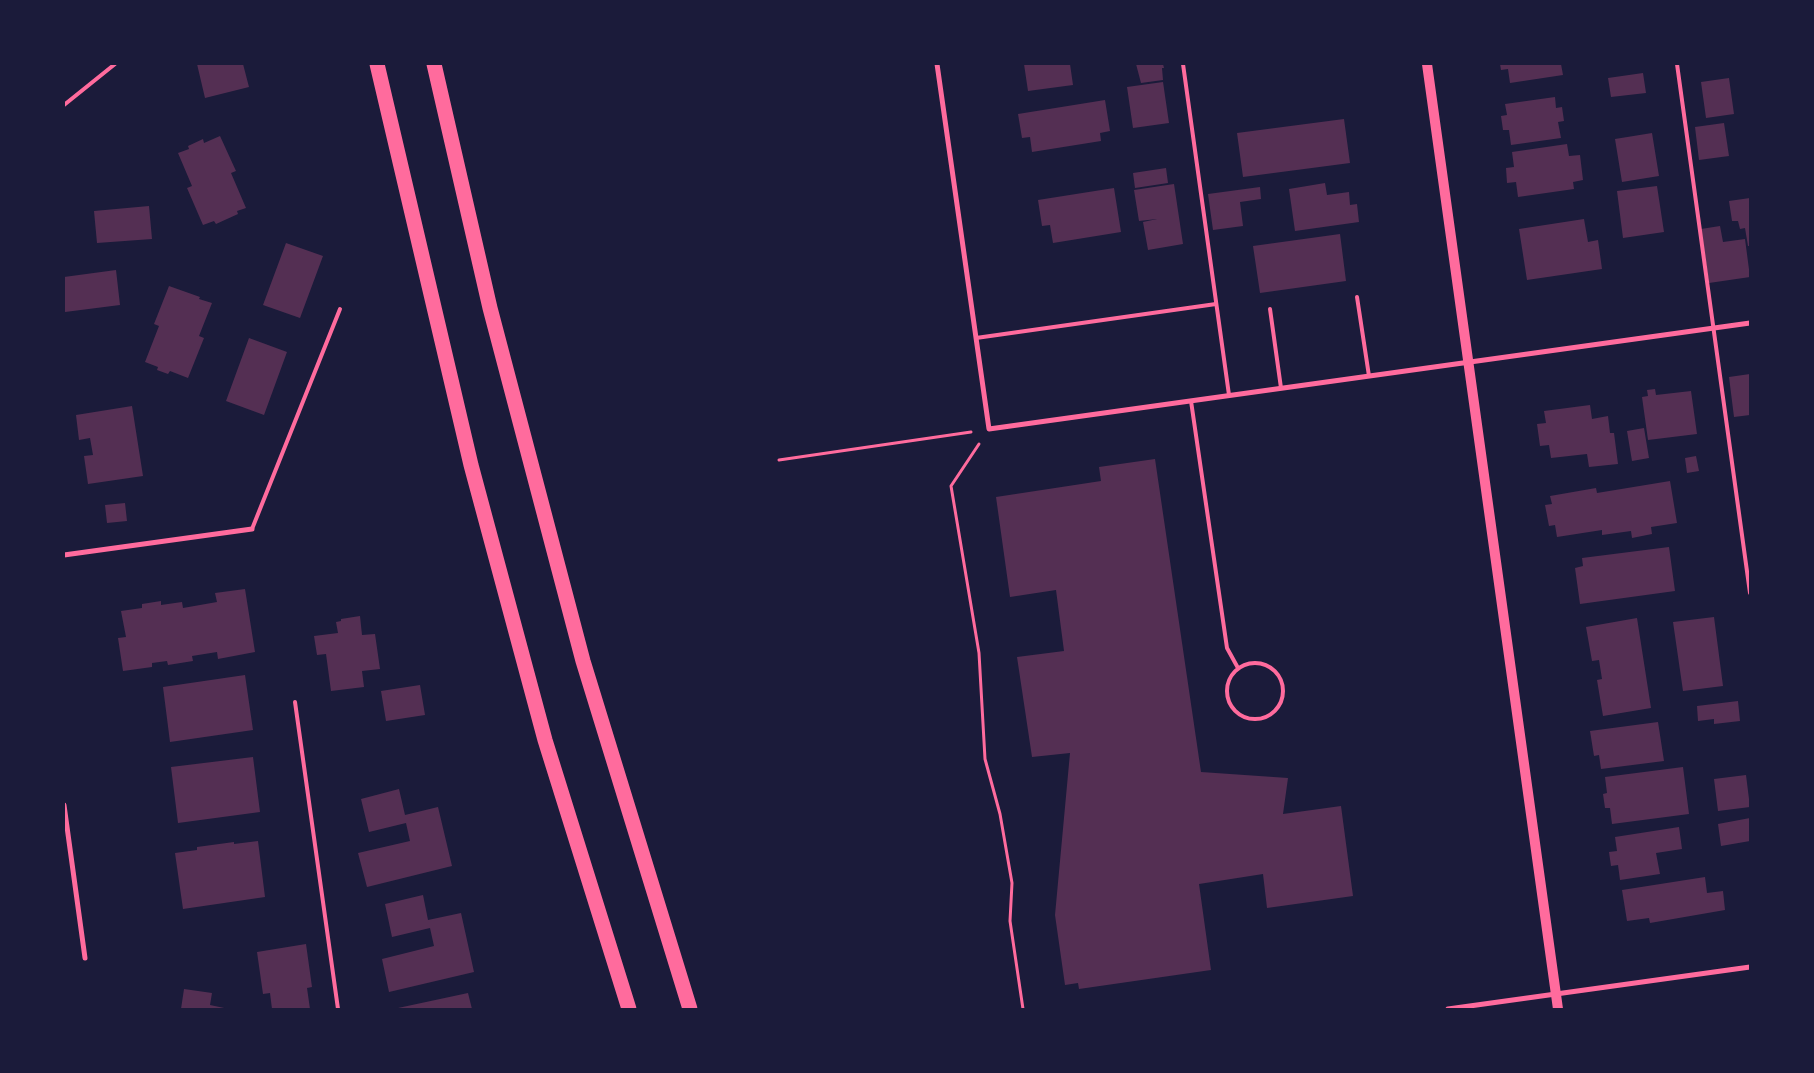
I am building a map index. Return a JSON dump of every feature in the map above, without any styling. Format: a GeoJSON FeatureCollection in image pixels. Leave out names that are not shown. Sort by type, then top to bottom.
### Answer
{"type":"FeatureCollection","features":[{"type":"Feature","properties":{"kind":"highway"},"geometry":{"type":"LineString","coordinates":[[377,64],[471,465],[540,721],[629,1009]]}},
{"type":"Feature","properties":{"kind":"highway"},"geometry":{"type":"LineString","coordinates":[[434,64],[490,308],[583,661],[690,1009]]}},
{"type":"Feature","properties":{"kind":"main road"},"geometry":{"type":"LineString","coordinates":[[1427,64],[1558,1009]]}},
{"type":"Feature","properties":{"kind":"street"},"geometry":{"type":"LineString","coordinates":[[937,64],[989,429],[1750,323]]}},
{"type":"Feature","properties":{"kind":"street"},"geometry":{"type":"LineString","coordinates":[[64,555],[252,529]]}},
{"type":"Feature","properties":{"kind":"street"},"geometry":{"type":"LineString","coordinates":[[64,805],[85,958]]}},
{"type":"Feature","properties":{"kind":"street"},"geometry":{"type":"LineString","coordinates":[[1448,1009],[1750,967]]}},
{"type":"Feature","properties":{"kind":"lane"},"geometry":{"type":"LineString","coordinates":[[64,105],[115,64]]}},
{"type":"Feature","properties":{"kind":"lane"},"geometry":{"type":"LineString","coordinates":[[1183,64],[1229,395]]}},
{"type":"Feature","properties":{"kind":"lane"},"geometry":{"type":"LineString","coordinates":[[1677,64],[1750,593]]}},
{"type":"Feature","properties":{"kind":"lane"},"geometry":{"type":"LineString","coordinates":[[1357,297],[1369,376]]}},
{"type":"Feature","properties":{"kind":"lane"},"geometry":{"type":"LineString","coordinates":[[976,338],[1216,304]]}},
{"type":"Feature","properties":{"kind":"lane"},"geometry":{"type":"LineString","coordinates":[[252,529],[340,309]]}},
{"type":"Feature","properties":{"kind":"lane"},"geometry":{"type":"LineString","coordinates":[[1270,309],[1281,388]]}},
{"type":"Feature","properties":{"kind":"lane"},"geometry":{"type":"LineString","coordinates":[[1191,401],[1227,648],[1238,668]]}},
{"type":"Feature","properties":{"kind":"lane"},"geometry":{"type":"LineString","coordinates":[[1246,664],[1264,664],[1278,674],[1284,690],[1282,700],[1270,715],[1251,719],[1242,716],[1234,710],[1229,701],[1227,691],[1228,682],[1238,668],[1246,664]]}},
{"type":"Feature","properties":{"kind":"lane"},"geometry":{"type":"LineString","coordinates":[[296,702],[338,1009]]}},
{"type":"Feature","properties":{"kind":"path"},"geometry":{"type":"LineString","coordinates":[[779,460],[989,429]]}},
{"type":"Feature","properties":{"kind":"path"},"geometry":{"type":"LineString","coordinates":[[989,429],[951,486],[979,653],[985,759],[1000,814],[1012,883],[1010,921],[1023,1009]]}},
{"type":"Feature","properties":{"kind":"building"},"geometry":{"type":"Polygon","coordinates":[[[197,64],[243,64],[249,87],[205,98],[197,64]]]}},
{"type":"Feature","properties":{"kind":"building"},"geometry":{"type":"Polygon","coordinates":[[[1024,64],[1070,64],[1073,85],[1028,91],[1024,64]]]}},
{"type":"Feature","properties":{"kind":"building"},"geometry":{"type":"Polygon","coordinates":[[[1136,64],[1163,64],[1163,80],[1141,83],[1136,64]]]}},
{"type":"Feature","properties":{"kind":"building"},"geometry":{"type":"Polygon","coordinates":[[[1500,64],[1561,64],[1563,75],[1510,83],[1508,69],[1501,70],[1500,64]]]}},
{"type":"Feature","properties":{"kind":"building"},"geometry":{"type":"Polygon","coordinates":[[[1643,73],[1646,93],[1611,97],[1608,78],[1643,73]]]}},
{"type":"Feature","properties":{"kind":"building"},"geometry":{"type":"Polygon","coordinates":[[[1729,78],[1734,114],[1706,118],[1701,82],[1729,78]]]}},
{"type":"Feature","properties":{"kind":"building"},"geometry":{"type":"Polygon","coordinates":[[[1163,82],[1169,123],[1133,128],[1127,87],[1163,82]]]}},
{"type":"Feature","properties":{"kind":"building"},"geometry":{"type":"Polygon","coordinates":[[[1555,97],[1556,108],[1562,107],[1564,121],[1558,122],[1561,138],[1511,145],[1509,130],[1503,130],[1501,116],[1507,115],[1505,104],[1555,97]]]}},
{"type":"Feature","properties":{"kind":"building"},"geometry":{"type":"Polygon","coordinates":[[[1105,100],[1110,131],[1100,133],[1101,141],[1032,152],[1030,137],[1022,138],[1018,114],[1105,100]]]}},
{"type":"Feature","properties":{"kind":"building"},"geometry":{"type":"Polygon","coordinates":[[[1344,119],[1350,163],[1243,177],[1237,133],[1344,119]]]}},
{"type":"Feature","properties":{"kind":"building"},"geometry":{"type":"Polygon","coordinates":[[[1724,123],[1729,156],[1699,160],[1695,127],[1724,123]]]}},
{"type":"Feature","properties":{"kind":"building"},"geometry":{"type":"Polygon","coordinates":[[[1652,133],[1659,176],[1622,182],[1615,139],[1652,133]]]}},
{"type":"Feature","properties":{"kind":"building"},"geometry":{"type":"Polygon","coordinates":[[[220,136],[236,171],[231,173],[246,208],[237,211],[238,214],[216,224],[214,221],[203,225],[187,188],[192,186],[178,153],[189,149],[188,146],[203,139],[204,143],[220,136]]]}},
{"type":"Feature","properties":{"kind":"building"},"geometry":{"type":"Polygon","coordinates":[[[1567,144],[1569,156],[1580,155],[1583,180],[1573,182],[1574,189],[1518,197],[1516,182],[1507,183],[1506,168],[1514,167],[1512,152],[1567,144]]]}},
{"type":"Feature","properties":{"kind":"building"},"geometry":{"type":"Polygon","coordinates":[[[1166,168],[1168,183],[1135,188],[1133,173],[1166,168]]]}},
{"type":"Feature","properties":{"kind":"building"},"geometry":{"type":"Polygon","coordinates":[[[1325,183],[1327,195],[1349,192],[1350,205],[1357,204],[1359,222],[1295,231],[1289,189],[1325,183]]]}},
{"type":"Feature","properties":{"kind":"building"},"geometry":{"type":"Polygon","coordinates":[[[1174,184],[1183,244],[1148,250],[1143,222],[1157,219],[1139,221],[1134,190],[1174,184]]]}},
{"type":"Feature","properties":{"kind":"building"},"geometry":{"type":"Polygon","coordinates":[[[1657,186],[1664,232],[1623,238],[1617,191],[1657,186]]]}},
{"type":"Feature","properties":{"kind":"building"},"geometry":{"type":"Polygon","coordinates":[[[1260,187],[1261,199],[1240,202],[1243,226],[1213,230],[1208,194],[1260,187]]]}},
{"type":"Feature","properties":{"kind":"building"},"geometry":{"type":"Polygon","coordinates":[[[1114,188],[1121,232],[1053,243],[1050,225],[1042,226],[1038,200],[1114,188]]]}},
{"type":"Feature","properties":{"kind":"building"},"geometry":{"type":"Polygon","coordinates":[[[1750,198],[1750,246],[1748,246],[1745,228],[1740,229],[1738,221],[1732,221],[1729,201],[1750,198]]]}},
{"type":"Feature","properties":{"kind":"building"},"geometry":{"type":"Polygon","coordinates":[[[149,206],[152,239],[97,243],[94,211],[149,206]]]}},
{"type":"Feature","properties":{"kind":"building"},"geometry":{"type":"Polygon","coordinates":[[[1584,219],[1588,242],[1598,240],[1602,269],[1527,280],[1519,229],[1584,219]]]}},
{"type":"Feature","properties":{"kind":"building"},"geometry":{"type":"Polygon","coordinates":[[[1720,226],[1723,242],[1745,239],[1750,277],[1709,283],[1701,229],[1720,226]]]}},
{"type":"Feature","properties":{"kind":"building"},"geometry":{"type":"Polygon","coordinates":[[[1340,234],[1346,281],[1260,293],[1253,246],[1340,234]]]}},
{"type":"Feature","properties":{"kind":"building"},"geometry":{"type":"Polygon","coordinates":[[[286,243],[323,256],[300,318],[263,305],[286,243]]]}},
{"type":"Feature","properties":{"kind":"building"},"geometry":{"type":"Polygon","coordinates":[[[116,270],[120,305],[65,312],[64,277],[116,270]]]}},
{"type":"Feature","properties":{"kind":"building"},"geometry":{"type":"Polygon","coordinates":[[[169,286],[212,303],[199,336],[204,338],[188,378],[170,371],[168,374],[157,370],[158,367],[145,362],[159,326],[154,324],[169,286]]]}},
{"type":"Feature","properties":{"kind":"building"},"geometry":{"type":"Polygon","coordinates":[[[249,338],[287,352],[264,415],[226,401],[249,338]]]}},
{"type":"Feature","properties":{"kind":"building"},"geometry":{"type":"Polygon","coordinates":[[[1750,374],[1750,415],[1734,417],[1729,377],[1750,374]]]}},
{"type":"Feature","properties":{"kind":"building"},"geometry":{"type":"Polygon","coordinates":[[[1655,389],[1656,395],[1691,391],[1697,434],[1648,440],[1642,397],[1648,396],[1647,390],[1655,389]]]}},
{"type":"Feature","properties":{"kind":"building"},"geometry":{"type":"Polygon","coordinates":[[[1590,405],[1592,419],[1608,416],[1610,433],[1614,433],[1618,464],[1589,467],[1587,454],[1551,458],[1549,445],[1540,446],[1537,424],[1546,423],[1544,411],[1590,405]]]}},
{"type":"Feature","properties":{"kind":"building"},"geometry":{"type":"Polygon","coordinates":[[[132,406],[143,476],[88,484],[84,456],[93,455],[90,438],[79,440],[76,415],[132,406]]]}},
{"type":"Feature","properties":{"kind":"building"},"geometry":{"type":"Polygon","coordinates":[[[1644,428],[1649,458],[1632,461],[1627,431],[1644,428]]]}},
{"type":"Feature","properties":{"kind":"building"},"geometry":{"type":"Polygon","coordinates":[[[1696,456],[1699,471],[1687,473],[1685,458],[1696,456]]]}},
{"type":"Feature","properties":{"kind":"building"},"geometry":{"type":"Polygon","coordinates":[[[1155,459],[1201,772],[1288,778],[1283,814],[1341,806],[1353,896],[1267,908],[1263,874],[1199,884],[1211,970],[1079,989],[1078,983],[1065,985],[1055,915],[1070,753],[1032,757],[1017,657],[1064,651],[1056,590],[1010,597],[996,497],[1101,481],[1099,467],[1155,459]]]}},
{"type":"Feature","properties":{"kind":"building"},"geometry":{"type":"Polygon","coordinates":[[[1670,481],[1677,523],[1651,527],[1652,534],[1632,538],[1631,531],[1602,535],[1602,530],[1557,537],[1555,525],[1549,526],[1545,505],[1552,504],[1550,496],[1596,488],[1597,493],[1670,481]]]}},
{"type":"Feature","properties":{"kind":"building"},"geometry":{"type":"Polygon","coordinates":[[[125,503],[127,521],[107,523],[105,505],[125,503]]]}},
{"type":"Feature","properties":{"kind":"building"},"geometry":{"type":"Polygon","coordinates":[[[1669,547],[1675,591],[1580,604],[1575,568],[1583,566],[1582,558],[1669,547]]]}},
{"type":"Feature","properties":{"kind":"building"},"geometry":{"type":"Polygon","coordinates":[[[245,589],[255,652],[218,659],[217,652],[192,656],[193,661],[168,665],[167,661],[152,663],[152,667],[123,671],[118,638],[126,637],[121,611],[142,608],[142,604],[161,601],[161,605],[182,602],[183,608],[217,602],[215,593],[245,589]]]}},
{"type":"Feature","properties":{"kind":"building"},"geometry":{"type":"Polygon","coordinates":[[[360,616],[362,635],[375,634],[380,669],[362,671],[364,687],[331,691],[326,654],[317,655],[314,636],[338,633],[336,622],[341,621],[341,619],[360,616]]]}},
{"type":"Feature","properties":{"kind":"building"},"geometry":{"type":"Polygon","coordinates":[[[1714,617],[1723,686],[1683,691],[1673,622],[1714,617]]]}},
{"type":"Feature","properties":{"kind":"building"},"geometry":{"type":"Polygon","coordinates":[[[1637,618],[1651,708],[1603,716],[1597,680],[1602,679],[1599,660],[1592,661],[1586,627],[1637,618]]]}},
{"type":"Feature","properties":{"kind":"building"},"geometry":{"type":"Polygon","coordinates":[[[245,675],[253,730],[170,742],[163,687],[245,675]]]}},
{"type":"Feature","properties":{"kind":"building"},"geometry":{"type":"Polygon","coordinates":[[[420,685],[425,715],[386,721],[381,691],[420,685]]]}},
{"type":"Feature","properties":{"kind":"building"},"geometry":{"type":"Polygon","coordinates":[[[1738,701],[1740,721],[1714,724],[1714,719],[1698,721],[1697,706],[1738,701]]]}},
{"type":"Feature","properties":{"kind":"building"},"geometry":{"type":"Polygon","coordinates":[[[1658,722],[1664,761],[1601,769],[1599,755],[1594,756],[1590,731],[1658,722]]]}},
{"type":"Feature","properties":{"kind":"building"},"geometry":{"type":"Polygon","coordinates":[[[253,757],[260,812],[178,823],[171,767],[253,757]]]}},
{"type":"Feature","properties":{"kind":"building"},"geometry":{"type":"Polygon","coordinates":[[[1683,767],[1689,814],[1612,824],[1610,808],[1605,808],[1603,794],[1607,793],[1605,777],[1683,767]]]}},
{"type":"Feature","properties":{"kind":"building"},"geometry":{"type":"Polygon","coordinates":[[[1746,775],[1750,807],[1718,811],[1714,779],[1746,775]]]}},
{"type":"Feature","properties":{"kind":"building"},"geometry":{"type":"Polygon","coordinates":[[[399,789],[405,815],[438,807],[452,866],[367,887],[358,853],[410,841],[406,823],[369,832],[361,799],[399,789]]]}},
{"type":"Feature","properties":{"kind":"building"},"geometry":{"type":"Polygon","coordinates":[[[1750,818],[1750,841],[1721,846],[1718,824],[1750,818]]]}},
{"type":"Feature","properties":{"kind":"building"},"geometry":{"type":"Polygon","coordinates":[[[1679,827],[1682,849],[1656,853],[1660,874],[1620,880],[1618,865],[1611,866],[1609,852],[1617,851],[1615,837],[1679,827]]]}},
{"type":"Feature","properties":{"kind":"building"},"geometry":{"type":"Polygon","coordinates":[[[258,841],[265,897],[183,909],[175,853],[197,850],[197,847],[258,841]]]}},
{"type":"Feature","properties":{"kind":"building"},"geometry":{"type":"Polygon","coordinates":[[[1705,877],[1707,893],[1723,891],[1725,910],[1650,923],[1649,918],[1627,921],[1622,890],[1705,877]]]}},
{"type":"Feature","properties":{"kind":"building"},"geometry":{"type":"Polygon","coordinates":[[[423,895],[428,920],[461,913],[474,972],[389,992],[382,959],[434,946],[430,928],[392,937],[385,904],[423,895]]]}},
{"type":"Feature","properties":{"kind":"building"},"geometry":{"type":"Polygon","coordinates":[[[306,944],[312,987],[307,988],[310,1009],[272,1009],[270,993],[263,994],[257,952],[306,944]]]}},
{"type":"Feature","properties":{"kind":"building"},"geometry":{"type":"Polygon","coordinates":[[[184,989],[212,993],[210,1005],[229,1009],[181,1009],[184,989]]]}},
{"type":"Feature","properties":{"kind":"building"},"geometry":{"type":"Polygon","coordinates":[[[468,993],[472,1009],[398,1009],[398,1008],[468,993]]]}}]}
